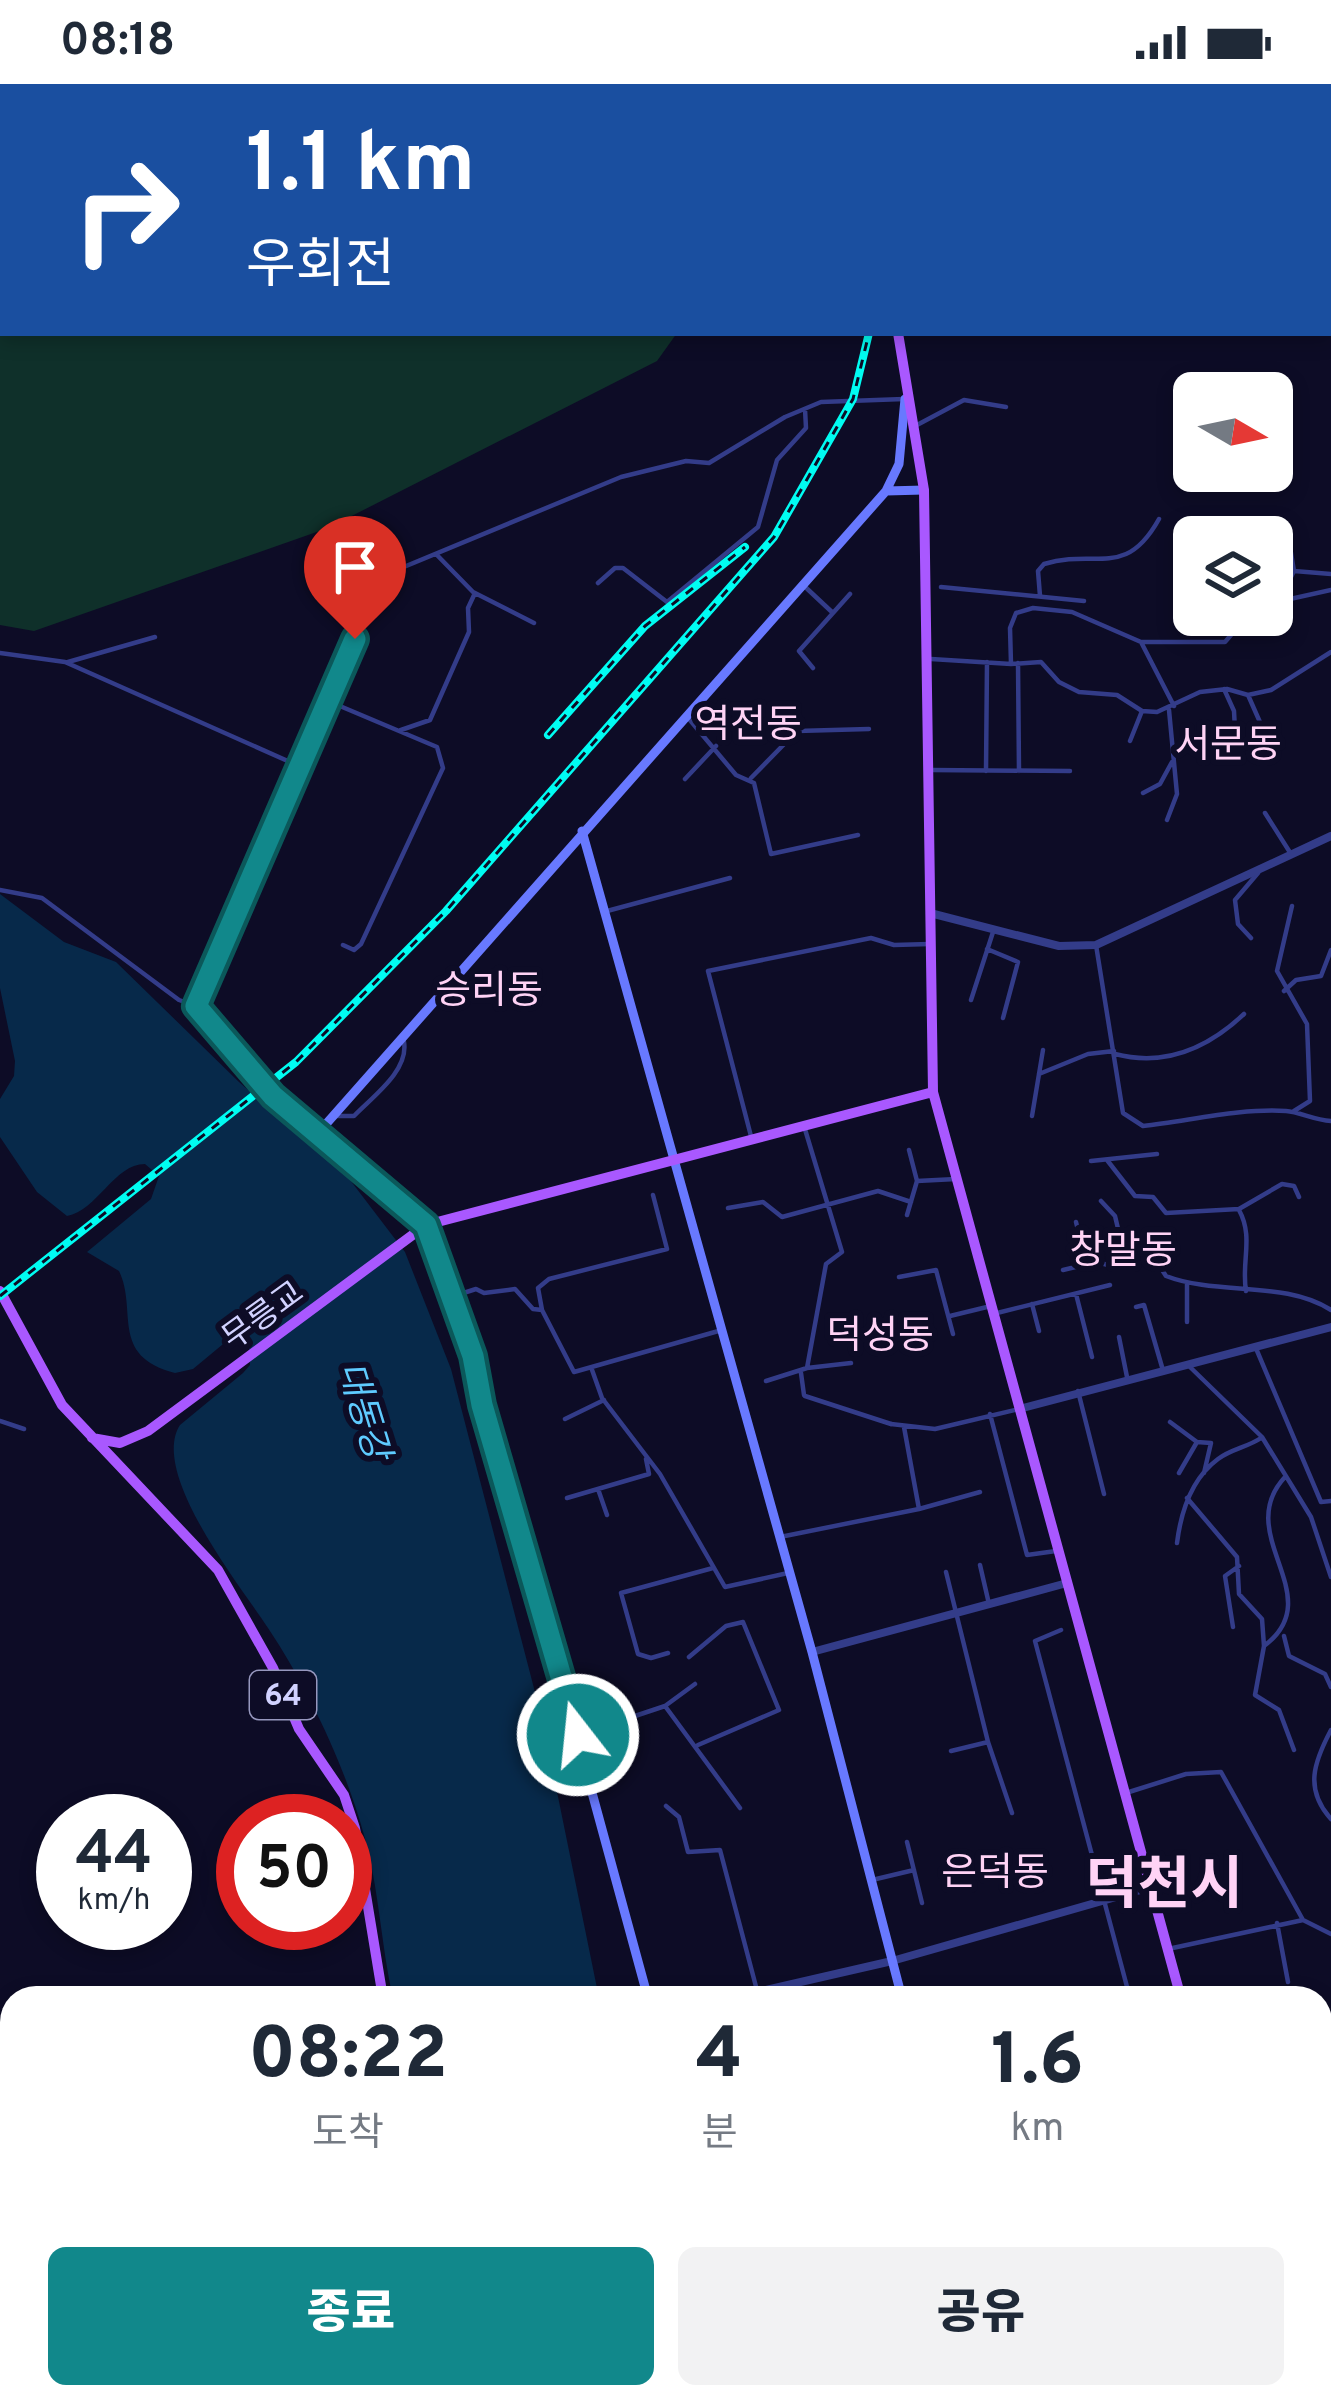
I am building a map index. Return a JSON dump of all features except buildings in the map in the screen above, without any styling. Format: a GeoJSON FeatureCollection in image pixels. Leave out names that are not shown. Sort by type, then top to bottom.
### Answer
{"type":"FeatureCollection","features":[{"type":"Feature","properties":{"kind":"main road"},"geometry":{"type":"LineString","coordinates":[[898,336],[905,399],[924,490],[931,659],[933,1092],[1178,1986]]}},
{"type":"Feature","properties":{"kind":"main road"},"geometry":{"type":"LineString","coordinates":[[645,1986],[482,1405],[473,1356],[426,1225],[319,1132],[886,490],[899,464],[905,399]]}},
{"type":"Feature","properties":{"kind":"main road"},"geometry":{"type":"LineString","coordinates":[[886,490],[924,490]]}},
{"type":"Feature","properties":{"kind":"main road"},"geometry":{"type":"LineString","coordinates":[[582,831],[812,1652],[899,1986]]}},
{"type":"Feature","properties":{"kind":"main road"},"geometry":{"type":"LineString","coordinates":[[426,1225],[933,1092]]}},
{"type":"Feature","properties":{"kind":"main road","name":"무릉교"},"geometry":{"type":"LineString","coordinates":[[92,1438],[120,1443],[148,1431],[426,1225]]}},
{"type":"Feature","properties":{"kind":"main road","name":"64"},"geometry":{"type":"LineString","coordinates":[[0,1291],[4,1307],[62,1405],[212,1562],[273,1667],[299,1729],[344,1795],[355,1828],[381,1986]]}},
{"type":"Feature","properties":{"kind":"street"},"geometry":{"type":"LineString","coordinates":[[196,1006],[382,576],[619,478],[699,462],[807,408],[834,400],[905,399]]}},
{"type":"Feature","properties":{"kind":"street"},"geometry":{"type":"LineString","coordinates":[[912,428],[964,400],[1006,407]]}},
{"type":"Feature","properties":{"kind":"street"},"geometry":{"type":"LineString","coordinates":[[598,583],[614,568],[623,568],[667,602],[706,575],[758,527],[777,460],[806,428],[807,408]]}},
{"type":"Feature","properties":{"kind":"street"},"geometry":{"type":"LineString","coordinates":[[1040,596],[1038,571],[1044,564],[1118,560],[1150,536],[1160,519]]}},
{"type":"Feature","properties":{"kind":"street"},"geometry":{"type":"LineString","coordinates":[[436,554],[475,592],[534,623]]}},
{"type":"Feature","properties":{"kind":"street"},"geometry":{"type":"LineString","coordinates":[[1293,565],[1294,571],[1331,574]]}},
{"type":"Feature","properties":{"kind":"street"},"geometry":{"type":"LineString","coordinates":[[802,584],[833,613]]}},
{"type":"Feature","properties":{"kind":"street"},"geometry":{"type":"LineString","coordinates":[[940,587],[1084,601]]}},
{"type":"Feature","properties":{"kind":"street"},"geometry":{"type":"LineString","coordinates":[[1293,598],[1331,590]]}},
{"type":"Feature","properties":{"kind":"street"},"geometry":{"type":"LineString","coordinates":[[400,730],[430,720],[469,632],[475,592]]}},
{"type":"Feature","properties":{"kind":"street"},"geometry":{"type":"LineString","coordinates":[[813,668],[799,650],[850,594]]}},
{"type":"Feature","properties":{"kind":"street"},"geometry":{"type":"LineString","coordinates":[[1019,771],[1011,623],[1016,613],[1033,608],[1072,612],[1141,642],[1225,642],[1230,636]]}},
{"type":"Feature","properties":{"kind":"street"},"geometry":{"type":"LineString","coordinates":[[65,662],[155,637]]}},
{"type":"Feature","properties":{"kind":"street"},"geometry":{"type":"LineString","coordinates":[[1141,642],[1172,708],[1177,794],[1167,820]]}},
{"type":"Feature","properties":{"kind":"street"},"geometry":{"type":"LineString","coordinates":[[931,659],[1041,662],[1059,682],[1092,696],[1117,695],[1142,711],[1172,708],[1191,694],[1223,689],[1248,695],[1281,686],[1331,652]]}},
{"type":"Feature","properties":{"kind":"street"},"geometry":{"type":"LineString","coordinates":[[0,653],[65,662],[299,766]]}},
{"type":"Feature","properties":{"kind":"street"},"geometry":{"type":"LineString","coordinates":[[986,771],[987,662]]}},
{"type":"Feature","properties":{"kind":"street"},"geometry":{"type":"LineString","coordinates":[[1223,689],[1234,710],[1236,750]]}},
{"type":"Feature","properties":{"kind":"street"},"geometry":{"type":"LineString","coordinates":[[1248,695],[1271,747]]}},
{"type":"Feature","properties":{"kind":"street"},"geometry":{"type":"LineString","coordinates":[[328,701],[440,749],[443,768],[361,944],[354,950],[343,945]]}},
{"type":"Feature","properties":{"kind":"street"},"geometry":{"type":"LineString","coordinates":[[1130,741],[1142,711]]}},
{"type":"Feature","properties":{"kind":"street"},"geometry":{"type":"LineString","coordinates":[[685,715],[716,746],[736,776],[749,779]]}},
{"type":"Feature","properties":{"kind":"street"},"geometry":{"type":"LineString","coordinates":[[749,779],[797,731],[869,729]]}},
{"type":"Feature","properties":{"kind":"street"},"geometry":{"type":"LineString","coordinates":[[686,779],[716,746]]}},
{"type":"Feature","properties":{"kind":"street"},"geometry":{"type":"LineString","coordinates":[[1143,793],[1160,784],[1172,762]]}},
{"type":"Feature","properties":{"kind":"street"},"geometry":{"type":"LineString","coordinates":[[931,770],[1070,771]]}},
{"type":"Feature","properties":{"kind":"street"},"geometry":{"type":"LineString","coordinates":[[749,779],[771,854],[858,835]]}},
{"type":"Feature","properties":{"kind":"street"},"geometry":{"type":"LineString","coordinates":[[1265,813],[1292,856]]}},
{"type":"Feature","properties":{"kind":"street"},"geometry":{"type":"LineString","coordinates":[[930,913],[1059,946],[1096,945],[1331,836]]}},
{"type":"Feature","properties":{"kind":"street"},"geometry":{"type":"LineString","coordinates":[[1251,938],[1238,924],[1235,900],[1258,873]]}},
{"type":"Feature","properties":{"kind":"street"},"geometry":{"type":"LineString","coordinates":[[607,911],[730,878]]}},
{"type":"Feature","properties":{"kind":"street"},"geometry":{"type":"LineString","coordinates":[[0,890],[42,898],[179,1000],[196,1006],[273,1096],[319,1132]]}},
{"type":"Feature","properties":{"kind":"street"},"geometry":{"type":"LineString","coordinates":[[1096,945],[1119,1103],[1143,1126],[1294,1111],[1310,1101],[1307,1024],[1284,991],[1276,961],[1292,906]]}},
{"type":"Feature","properties":{"kind":"street"},"geometry":{"type":"LineString","coordinates":[[971,1000],[994,929]]}},
{"type":"Feature","properties":{"kind":"street"},"geometry":{"type":"LineString","coordinates":[[752,1140],[708,971],[871,938],[894,946],[931,944]]}},
{"type":"Feature","properties":{"kind":"street"},"geometry":{"type":"LineString","coordinates":[[987,950],[1018,962],[1003,1018]]}},
{"type":"Feature","properties":{"kind":"street"},"geometry":{"type":"LineString","coordinates":[[1321,976],[1331,950]]}},
{"type":"Feature","properties":{"kind":"street"},"geometry":{"type":"LineString","coordinates":[[1284,991],[1296,980],[1331,978]]}},
{"type":"Feature","properties":{"kind":"street"},"geometry":{"type":"LineString","coordinates":[[1039,1074],[1088,1054],[1114,1053],[1143,1062],[1205,1046],[1244,1014]]}},
{"type":"Feature","properties":{"kind":"street"},"geometry":{"type":"LineString","coordinates":[[333,1115],[354,1116],[384,1087],[405,1056],[403,1036]]}},
{"type":"Feature","properties":{"kind":"street"},"geometry":{"type":"LineString","coordinates":[[1032,1116],[1043,1050]]}},
{"type":"Feature","properties":{"kind":"street"},"geometry":{"type":"LineString","coordinates":[[1294,1111],[1305,1119],[1331,1121]]}},
{"type":"Feature","properties":{"kind":"street"},"geometry":{"type":"LineString","coordinates":[[804,1126],[842,1252],[826,1264],[804,1370],[804,1395],[891,1424],[935,1430],[1162,1367],[1331,1327]]}},
{"type":"Feature","properties":{"kind":"street"},"geometry":{"type":"LineString","coordinates":[[907,1215],[917,1181],[909,1150]]}},
{"type":"Feature","properties":{"kind":"street"},"geometry":{"type":"LineString","coordinates":[[1091,1161],[1157,1154]]}},
{"type":"Feature","properties":{"kind":"street"},"geometry":{"type":"LineString","coordinates":[[1107,1160],[1135,1196],[1153,1197],[1166,1213],[1238,1208],[1282,1184],[1294,1186],[1299,1197]]}},
{"type":"Feature","properties":{"kind":"street"},"geometry":{"type":"LineString","coordinates":[[917,1181],[956,1179]]}},
{"type":"Feature","properties":{"kind":"street"},"geometry":{"type":"LineString","coordinates":[[728,1208],[763,1202],[782,1217],[878,1191],[911,1202]]}},
{"type":"Feature","properties":{"kind":"street"},"geometry":{"type":"LineString","coordinates":[[652,1195],[668,1250],[549,1279],[538,1288],[542,1310],[574,1372],[722,1330]]}},
{"type":"Feature","properties":{"kind":"street"},"geometry":{"type":"LineString","coordinates":[[1101,1202],[1115,1216],[1120,1237],[1155,1259],[1166,1276],[1186,1284],[1304,1298],[1331,1310]]}},
{"type":"Feature","properties":{"kind":"street"},"geometry":{"type":"LineString","coordinates":[[1238,1208],[1250,1234],[1242,1269],[1246,1291]]}},
{"type":"Feature","properties":{"kind":"street"},"geometry":{"type":"LineString","coordinates":[[1076,1222],[1086,1264]]}},
{"type":"Feature","properties":{"kind":"street"},"geometry":{"type":"LineString","coordinates":[[1063,1270],[1108,1265]]}},
{"type":"Feature","properties":{"kind":"street"},"geometry":{"type":"LineString","coordinates":[[899,1276],[936,1270],[953,1334]]}},
{"type":"Feature","properties":{"kind":"street"},"geometry":{"type":"LineString","coordinates":[[1186,1284],[1187,1322]]}},
{"type":"Feature","properties":{"kind":"street"},"geometry":{"type":"LineString","coordinates":[[948,1316],[1032,1304],[1110,1285]]}},
{"type":"Feature","properties":{"kind":"street"},"geometry":{"type":"LineString","coordinates":[[451,1297],[509,1287],[533,1309],[542,1310]]}},
{"type":"Feature","properties":{"kind":"street"},"geometry":{"type":"LineString","coordinates":[[1076,1294],[1091,1357]]}},
{"type":"Feature","properties":{"kind":"street"},"geometry":{"type":"LineString","coordinates":[[1032,1304],[1039,1331]]}},
{"type":"Feature","properties":{"kind":"street"},"geometry":{"type":"LineString","coordinates":[[1136,1307],[1144,1305],[1162,1367]]}},
{"type":"Feature","properties":{"kind":"street"},"geometry":{"type":"LineString","coordinates":[[1118,1337],[1127,1377]]}},
{"type":"Feature","properties":{"kind":"street"},"geometry":{"type":"LineString","coordinates":[[1255,1346],[1321,1502],[1331,1501]]}},
{"type":"Feature","properties":{"kind":"street"},"geometry":{"type":"LineString","coordinates":[[1187,1362],[1262,1437],[1311,1517],[1331,1577]]}},
{"type":"Feature","properties":{"kind":"street"},"geometry":{"type":"LineString","coordinates":[[766,1381],[851,1363]]}},
{"type":"Feature","properties":{"kind":"street"},"geometry":{"type":"LineString","coordinates":[[591,1367],[604,1400],[698,1534],[725,1588],[790,1573]]}},
{"type":"Feature","properties":{"kind":"street"},"geometry":{"type":"LineString","coordinates":[[1078,1391],[1104,1494]]}},
{"type":"Feature","properties":{"kind":"street"},"geometry":{"type":"LineString","coordinates":[[566,1419],[604,1400]]}},
{"type":"Feature","properties":{"kind":"street"},"geometry":{"type":"LineString","coordinates":[[990,1414],[1027,1555],[1058,1551]]}},
{"type":"Feature","properties":{"kind":"street"},"geometry":{"type":"LineString","coordinates":[[0,1421],[25,1429]]}},
{"type":"Feature","properties":{"kind":"street"},"geometry":{"type":"LineString","coordinates":[[1170,1422],[1197,1442],[1210,1443],[1204,1473]]}},
{"type":"Feature","properties":{"kind":"street"},"geometry":{"type":"LineString","coordinates":[[904,1427],[920,1508]]}},
{"type":"Feature","properties":{"kind":"street"},"geometry":{"type":"LineString","coordinates":[[1177,1543],[1187,1498],[1204,1473],[1218,1459],[1262,1437]]}},
{"type":"Feature","properties":{"kind":"street"},"geometry":{"type":"LineString","coordinates":[[1179,1473],[1197,1442]]}},
{"type":"Feature","properties":{"kind":"street"},"geometry":{"type":"LineString","coordinates":[[567,1498],[649,1474],[644,1453]]}},
{"type":"Feature","properties":{"kind":"street"},"geometry":{"type":"LineString","coordinates":[[1285,1477],[1270,1510],[1288,1556]]}},
{"type":"Feature","properties":{"kind":"street"},"geometry":{"type":"LineString","coordinates":[[598,1489],[608,1515]]}},
{"type":"Feature","properties":{"kind":"street"},"geometry":{"type":"LineString","coordinates":[[780,1537],[980,1492]]}},
{"type":"Feature","properties":{"kind":"street"},"geometry":{"type":"LineString","coordinates":[[1187,1498],[1231,1546],[1239,1566],[1239,1594],[1262,1618],[1264,1646],[1255,1695],[1279,1710],[1294,1750]]}},
{"type":"Feature","properties":{"kind":"street"},"geometry":{"type":"LineString","coordinates":[[980,1565],[989,1604]]}},
{"type":"Feature","properties":{"kind":"street"},"geometry":{"type":"LineString","coordinates":[[1233,1627],[1224,1588],[1226,1576],[1239,1566]]}},
{"type":"Feature","properties":{"kind":"street"},"geometry":{"type":"LineString","coordinates":[[668,1652],[651,1658],[638,1654],[620,1593],[713,1568]]}},
{"type":"Feature","properties":{"kind":"street"},"geometry":{"type":"LineString","coordinates":[[946,1572],[988,1742],[1012,1813]]}},
{"type":"Feature","properties":{"kind":"street"},"geometry":{"type":"LineString","coordinates":[[812,1652],[1067,1583]]}},
{"type":"Feature","properties":{"kind":"street"},"geometry":{"type":"LineString","coordinates":[[1264,1646],[1284,1636],[1296,1617]]}},
{"type":"Feature","properties":{"kind":"street"},"geometry":{"type":"LineString","coordinates":[[689,1657],[726,1626],[743,1622],[779,1710],[698,1745]]}},
{"type":"Feature","properties":{"kind":"street"},"geometry":{"type":"LineString","coordinates":[[1061,1630],[1035,1641],[1128,1986]]}},
{"type":"Feature","properties":{"kind":"street"},"geometry":{"type":"LineString","coordinates":[[1284,1636],[1289,1656],[1324,1674],[1331,1688]]}},
{"type":"Feature","properties":{"kind":"street"},"geometry":{"type":"LineString","coordinates":[[578,1735],[664,1706],[695,1684]]}},
{"type":"Feature","properties":{"kind":"street"},"geometry":{"type":"LineString","coordinates":[[664,1706],[698,1745],[740,1808]]}},
{"type":"Feature","properties":{"kind":"street"},"geometry":{"type":"LineString","coordinates":[[1331,1730],[1312,1774],[1319,1804],[1331,1819]]}},
{"type":"Feature","properties":{"kind":"street"},"geometry":{"type":"LineString","coordinates":[[951,1751],[988,1742]]}},
{"type":"Feature","properties":{"kind":"street"},"geometry":{"type":"LineString","coordinates":[[1125,1793],[1186,1774],[1221,1772],[1303,1920]]}},
{"type":"Feature","properties":{"kind":"street"},"geometry":{"type":"LineString","coordinates":[[666,1806],[679,1817],[688,1852],[719,1850],[756,1986]]}},
{"type":"Feature","properties":{"kind":"street"},"geometry":{"type":"LineString","coordinates":[[907,1842],[922,1903]]}},
{"type":"Feature","properties":{"kind":"street"},"geometry":{"type":"LineString","coordinates":[[871,1880],[914,1870]]}},
{"type":"Feature","properties":{"kind":"street"},"geometry":{"type":"LineString","coordinates":[[792,1986],[1151,1886]]}},
{"type":"Feature","properties":{"kind":"street"},"geometry":{"type":"LineString","coordinates":[[1168,1949],[1303,1920],[1331,1934]]}},
{"type":"Feature","properties":{"kind":"street"},"geometry":{"type":"LineString","coordinates":[[1277,1923],[1288,1982]]}},
{"type":"Feature","properties":{"kind":"green space"},"geometry":{"type":"Polygon","coordinates":[[[0,336],[675,336],[657,361],[328,528],[34,631],[0,625],[0,336]]]}},
{"type":"Feature","properties":{"kind":"water","name":"대동강"},"geometry":{"type":"Polygon","coordinates":[[[0,894],[64,942],[116,962],[239,1082],[347,1176],[405,1252],[451,1369],[543,1723],[597,1986],[391,1986],[372,1873],[372,1794],[350,1794],[311,1702],[203,1530],[177,1471],[174,1446],[180,1425],[243,1373],[250,1365],[249,1348],[234,1335],[193,1369],[175,1373],[141,1355],[129,1330],[119,1271],[87,1252],[151,1199],[159,1176],[145,1164],[134,1166],[87,1206],[67,1216],[37,1192],[0,1137],[0,1099],[14,1076],[0,988],[0,894]]]}},
{"type":"Feature","properties":{"kind":"railway"},"geometry":{"type":"LineString","coordinates":[[0,1296],[296,1062],[446,911],[774,537],[853,399],[868,336]]}},
{"type":"Feature","properties":{"kind":"railway"},"geometry":{"type":"LineString","coordinates":[[548,735],[645,626],[745,547]]}},
{"type":"Feature","properties":{"kind":"district","name":"역전동"},"geometry":{"type":"Point","coordinates":[748,723]}},
{"type":"Feature","properties":{"kind":"district","name":"서문동"},"geometry":{"type":"Point","coordinates":[1228,743]}},
{"type":"Feature","properties":{"kind":"district","name":"승리동"},"geometry":{"type":"Point","coordinates":[489,989]}},
{"type":"Feature","properties":{"kind":"district","name":"창말동"},"geometry":{"type":"Point","coordinates":[1123,1249]}},
{"type":"Feature","properties":{"kind":"district","name":"덕성동"},"geometry":{"type":"Point","coordinates":[880,1334]}},
{"type":"Feature","properties":{"kind":"district","name":"은덕동"},"geometry":{"type":"Point","coordinates":[995,1871]}},
{"type":"Feature","properties":{"kind":"district","name":"덕천시"},"geometry":{"type":"Point","coordinates":[1164,1883]}},
{"type":"Feature","properties":{"kind":"route"},"geometry":{"type":"LineString","coordinates":[[355,639],[197,994],[196,1006],[273,1096],[426,1225],[473,1356],[482,1405],[578,1735]]}}]}
